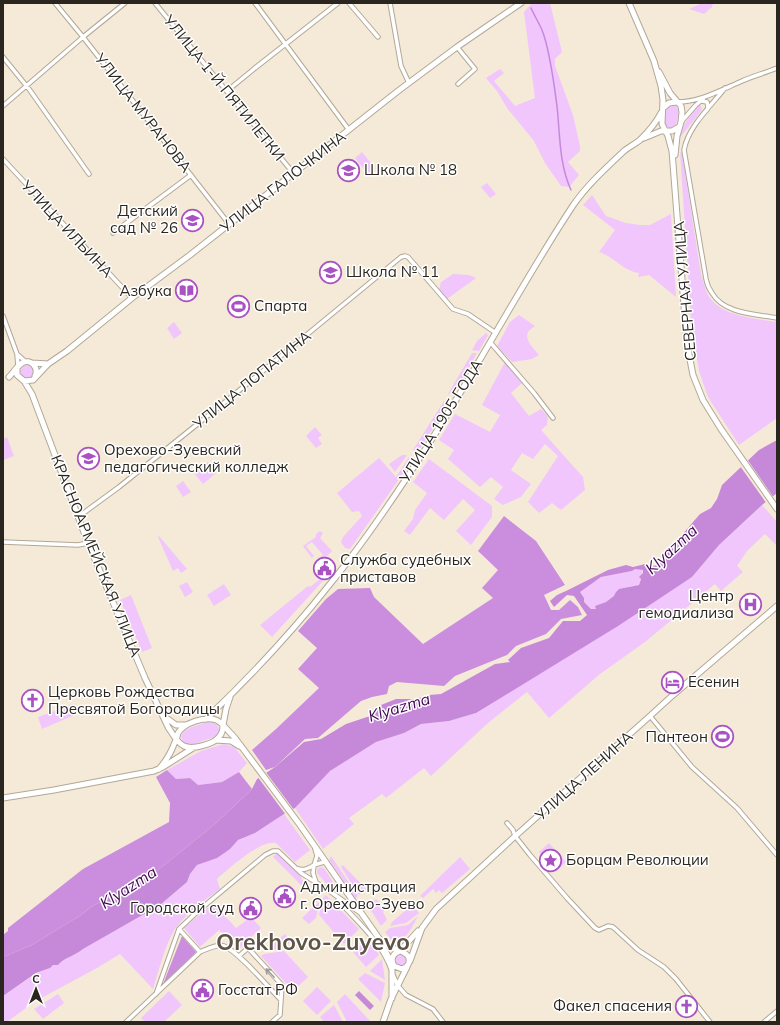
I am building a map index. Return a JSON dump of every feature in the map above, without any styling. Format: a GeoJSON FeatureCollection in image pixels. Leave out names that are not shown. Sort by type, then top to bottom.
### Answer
{"type":"FeatureCollection","features":[{"type":"Feature","properties":{"kind":"main road","name":"УЛИЦА ГАЛОЧКИНА"},"geometry":{"type":"LineString","coordinates":[[34,379],[48,364],[67,352],[132,298],[294,174],[409,83],[512,5],[521,3]]}},
{"type":"Feature","properties":{"kind":"main road","name":"СЕВЕРНАЯ УЛИЦА"},"geometry":{"type":"LineString","coordinates":[[629,3],[654,62],[670,93],[682,108],[681,123],[676,141],[674,168]]}},
{"type":"Feature","properties":{"kind":"main road","name":"СЕВЕРНАЯ УЛИЦА"},"geometry":{"type":"LineString","coordinates":[[654,62],[662,94],[662,124],[670,141],[674,168],[685,323],[690,362],[697,388],[720,429],[777,509]]}},
{"type":"Feature","properties":{"kind":"main road"},"geometry":{"type":"LineString","coordinates":[[662,111],[664,106],[669,103],[677,102]]}},
{"type":"Feature","properties":{"kind":"main road","name":"УЛИЦА 1905 ГОДА"},"geometry":{"type":"LineString","coordinates":[[640,140],[656,122],[662,111]]}},
{"type":"Feature","properties":{"kind":"main road"},"geometry":{"type":"LineString","coordinates":[[664,130],[674,130],[678,128],[681,123]]}},
{"type":"Feature","properties":{"kind":"main road","name":"УЛИЦА 1905 ГОДА"},"geometry":{"type":"LineString","coordinates":[[206,719],[231,695],[325,591],[351,557],[419,459],[574,204],[594,179],[626,150],[640,140],[656,132],[664,130]]}},
{"type":"Feature","properties":{"kind":"main road"},"geometry":{"type":"LineString","coordinates":[[656,132],[664,135],[670,141]]}},
{"type":"Feature","properties":{"kind":"main road"},"geometry":{"type":"LineString","coordinates":[[9,377],[26,362],[48,364]]}},
{"type":"Feature","properties":{"kind":"main road"},"geometry":{"type":"LineString","coordinates":[[32,363],[37,370],[32,394]]}},
{"type":"Feature","properties":{"kind":"main road"},"geometry":{"type":"LineString","coordinates":[[18,368],[17,376],[22,380],[32,394]]}},
{"type":"Feature","properties":{"kind":"main road"},"geometry":{"type":"LineString","coordinates":[[3,378],[9,377],[22,380],[34,379]]}},
{"type":"Feature","properties":{"kind":"main road","name":"КРАСНОАРМЕЙСКАЯ УЛИЦА"},"geometry":{"type":"LineString","coordinates":[[32,394],[88,543],[145,678],[168,727],[176,739]]}},
{"type":"Feature","properties":{"kind":"main road","name":"УЛИЦА ЛЕНИНА"},"geometry":{"type":"LineString","coordinates":[[383,1022],[392,998],[410,961],[422,928],[436,909],[515,836],[673,695],[777,606]]}},
{"type":"Feature","properties":{"kind":"main road"},"geometry":{"type":"LineString","coordinates":[[216,740],[222,733],[227,706],[231,695]]}},
{"type":"Feature","properties":{"kind":"main road"},"geometry":{"type":"LineString","coordinates":[[163,716],[176,725],[187,725],[206,719],[217,720],[232,734],[300,825],[324,862],[369,925],[392,964],[399,969],[407,966]]}},
{"type":"Feature","properties":{"kind":"main road"},"geometry":{"type":"LineString","coordinates":[[159,769],[168,759],[178,733],[187,725]]}},
{"type":"Feature","properties":{"kind":"main road"},"geometry":{"type":"LineString","coordinates":[[176,739],[182,746],[194,748]]}},
{"type":"Feature","properties":{"kind":"main road"},"geometry":{"type":"LineString","coordinates":[[3,798],[54,790],[113,778],[126,777],[159,769],[194,748],[216,740],[231,741],[240,746]]}},
{"type":"Feature","properties":{"kind":"main road"},"geometry":{"type":"LineString","coordinates":[[392,998],[393,956],[395,953],[400,951],[422,928]]}},
{"type":"Feature","properties":{"kind":"main road"},"geometry":{"type":"LineString","coordinates":[[377,938],[390,947],[406,954],[410,961]]}},
{"type":"Feature","properties":{"kind":"street","name":"УЛИЦА МУРАНОВА"},"geometry":{"type":"LineString","coordinates":[[55,3],[229,224]]}},
{"type":"Feature","properties":{"kind":"street"},"geometry":{"type":"LineString","coordinates":[[3,106],[125,3]]}},
{"type":"Feature","properties":{"kind":"street","name":"УЛИЦА 1-Й ПЯТИЛЕТКИ"},"geometry":{"type":"LineString","coordinates":[[155,3],[294,174]]}},
{"type":"Feature","properties":{"kind":"street"},"geometry":{"type":"LineString","coordinates":[[254,3],[349,130]]}},
{"type":"Feature","properties":{"kind":"street"},"geometry":{"type":"LineString","coordinates":[[227,91],[338,3]]}},
{"type":"Feature","properties":{"kind":"street"},"geometry":{"type":"LineString","coordinates":[[350,3],[378,37]]}},
{"type":"Feature","properties":{"kind":"street"},"geometry":{"type":"LineString","coordinates":[[390,3],[401,66],[409,83]]}},
{"type":"Feature","properties":{"kind":"street"},"geometry":{"type":"LineString","coordinates":[[457,47],[475,69],[458,84]]}},
{"type":"Feature","properties":{"kind":"street"},"geometry":{"type":"LineString","coordinates":[[3,56],[90,174]]}},
{"type":"Feature","properties":{"kind":"street"},"geometry":{"type":"LineString","coordinates":[[677,102],[705,97],[777,68]]}},
{"type":"Feature","properties":{"kind":"street","name":"СЕВЕРНАЯ УЛИЦА"},"geometry":{"type":"LineString","coordinates":[[725,88],[690,132],[684,150],[706,279],[712,294],[722,304],[732,309],[777,318]]}},
{"type":"Feature","properties":{"kind":"street"},"geometry":{"type":"LineString","coordinates":[[681,123],[705,97]]}},
{"type":"Feature","properties":{"kind":"street"},"geometry":{"type":"LineString","coordinates":[[700,102],[705,101],[708,104],[705,113]]}},
{"type":"Feature","properties":{"kind":"street","name":"УЛИЦА ИЛЬИНА"},"geometry":{"type":"LineString","coordinates":[[3,159],[132,298]]}},
{"type":"Feature","properties":{"kind":"street"},"geometry":{"type":"LineString","coordinates":[[3,166],[7,164]]}},
{"type":"Feature","properties":{"kind":"street"},"geometry":{"type":"LineString","coordinates":[[113,233],[191,175]]}},
{"type":"Feature","properties":{"kind":"street","name":"УЛИЦА ЛОПАТИНА"},"geometry":{"type":"LineString","coordinates":[[78,517],[119,487],[230,398],[401,257],[405,256],[453,309],[468,314],[496,333]]}},
{"type":"Feature","properties":{"kind":"street"},"geometry":{"type":"LineString","coordinates":[[3,316],[17,354],[18,368]]}},
{"type":"Feature","properties":{"kind":"street"},"geometry":{"type":"LineString","coordinates":[[490,342],[542,401],[553,418]]}},
{"type":"Feature","properties":{"kind":"street"},"geometry":{"type":"LineString","coordinates":[[17,354],[26,362]]}},
{"type":"Feature","properties":{"kind":"street"},"geometry":{"type":"LineString","coordinates":[[3,542],[78,545],[88,543]]}},
{"type":"Feature","properties":{"kind":"street"},"geometry":{"type":"LineString","coordinates":[[650,716],[692,767],[737,808],[777,855]]}},
{"type":"Feature","properties":{"kind":"street"},"geometry":{"type":"LineString","coordinates":[[507,823],[513,830],[515,836],[567,898],[595,928],[599,930],[608,926],[613,927],[638,950],[664,967],[676,979],[710,1022]]}},
{"type":"Feature","properties":{"kind":"street"},"geometry":{"type":"LineString","coordinates":[[314,846],[317,856],[313,872],[316,882]]}},
{"type":"Feature","properties":{"kind":"street"},"geometry":{"type":"LineString","coordinates":[[156,994],[179,929],[196,912],[265,855],[273,851],[278,851],[281,853],[300,873],[316,882],[361,914]]}},
{"type":"Feature","properties":{"kind":"street"},"geometry":{"type":"LineString","coordinates":[[293,866],[301,870],[324,862]]}},
{"type":"Feature","properties":{"kind":"street"},"geometry":{"type":"LineString","coordinates":[[333,894],[377,938],[398,986],[410,998],[433,1009],[443,1022]]}},
{"type":"Feature","properties":{"kind":"street"},"geometry":{"type":"LineString","coordinates":[[179,929],[200,952]]}},
{"type":"Feature","properties":{"kind":"street"},"geometry":{"type":"LineString","coordinates":[[126,1022],[200,952],[210,947],[224,946],[239,956],[281,1000]]}},
{"type":"Feature","properties":{"kind":"street"},"geometry":{"type":"LineString","coordinates":[[239,956],[248,948],[282,985],[280,1015],[272,1022]]}},
{"type":"Feature","properties":{"kind":"street"},"geometry":{"type":"LineString","coordinates":[[764,1022],[777,1011]]}},
{"type":"Feature","properties":{"kind":"shaded area"},"geometry":{"type":"Polygon","coordinates":[[[532,3],[550,3],[562,52],[555,59],[555,66],[573,115],[580,146],[580,151],[568,162],[579,175],[569,187],[561,186],[545,163],[534,141],[507,108],[497,91],[486,78],[500,69],[504,73],[494,81],[515,106],[535,98],[524,12],[532,3]]]}},
{"type":"Feature","properties":{"kind":"shaded area"},"geometry":{"type":"Polygon","coordinates":[[[702,3],[713,3],[712,7],[704,14],[689,9],[702,3]]]}},
{"type":"Feature","properties":{"kind":"shaded area"},"geometry":{"type":"Polygon","coordinates":[[[700,104],[702,110],[678,140],[684,125],[700,104]]]}},
{"type":"Feature","properties":{"kind":"shaded area"},"geometry":{"type":"Polygon","coordinates":[[[669,106],[676,106],[679,111],[676,125],[671,128],[667,127],[665,119],[665,113],[669,106]]]}},
{"type":"Feature","properties":{"kind":"shaded area"},"geometry":{"type":"Polygon","coordinates":[[[362,152],[375,168],[368,174],[355,158],[362,152]]]}},
{"type":"Feature","properties":{"kind":"shaded area"},"geometry":{"type":"Polygon","coordinates":[[[680,152],[682,153],[701,274],[708,295],[721,308],[730,312],[749,318],[777,322],[777,418],[739,445],[708,397],[699,371],[691,320],[680,152]]]}},
{"type":"Feature","properties":{"kind":"shaded area"},"geometry":{"type":"Polygon","coordinates":[[[487,183],[496,194],[490,198],[481,187],[487,183]]]}},
{"type":"Feature","properties":{"kind":"shaded area"},"geometry":{"type":"Polygon","coordinates":[[[592,195],[606,216],[626,223],[650,225],[671,214],[676,297],[649,275],[638,277],[639,273],[623,267],[599,252],[615,230],[583,205],[592,195]]]}},
{"type":"Feature","properties":{"kind":"shaded area"},"geometry":{"type":"Polygon","coordinates":[[[453,274],[469,275],[476,278],[447,299],[439,290],[441,282],[453,274]]]}},
{"type":"Feature","properties":{"kind":"shaded area"},"geometry":{"type":"Polygon","coordinates":[[[519,315],[535,326],[529,330],[527,338],[530,345],[539,355],[532,359],[512,362],[497,346],[510,322],[519,315]]]}},
{"type":"Feature","properties":{"kind":"shaded area"},"geometry":{"type":"Polygon","coordinates":[[[174,322],[182,333],[174,339],[167,328],[174,322]]]}},
{"type":"Feature","properties":{"kind":"shaded area"},"geometry":{"type":"Polygon","coordinates":[[[486,333],[488,335],[479,351],[472,350],[477,341],[486,333]]]}},
{"type":"Feature","properties":{"kind":"shaded area"},"geometry":{"type":"Polygon","coordinates":[[[472,353],[477,353],[454,393],[448,394],[472,353]]]}},
{"type":"Feature","properties":{"kind":"shaded area"},"geometry":{"type":"Polygon","coordinates":[[[505,362],[522,383],[511,393],[529,416],[541,409],[548,416],[547,425],[541,430],[583,477],[585,490],[561,510],[552,503],[539,513],[528,502],[558,456],[545,444],[533,459],[522,453],[511,470],[531,484],[521,497],[503,505],[494,499],[503,487],[491,477],[480,487],[448,459],[454,450],[439,440],[455,414],[490,432],[500,415],[482,405],[505,362]]]}},
{"type":"Feature","properties":{"kind":"shaded area"},"geometry":{"type":"Polygon","coordinates":[[[27,365],[32,367],[34,372],[32,377],[27,379],[22,377],[20,372],[22,367],[27,365]]]}},
{"type":"Feature","properties":{"kind":"shaded area"},"geometry":{"type":"Polygon","coordinates":[[[444,401],[448,404],[418,452],[413,450],[444,401]]]}},
{"type":"Feature","properties":{"kind":"shaded area"},"geometry":{"type":"Polygon","coordinates":[[[315,427],[322,435],[318,438],[322,444],[316,448],[306,436],[315,427]]]}},
{"type":"Feature","properties":{"kind":"shaded area"},"geometry":{"type":"Polygon","coordinates":[[[7,437],[14,456],[3,460],[3,439],[7,437]]]}},
{"type":"Feature","properties":{"kind":"shaded area"},"geometry":{"type":"Polygon","coordinates":[[[402,455],[407,455],[395,472],[389,464],[402,455]]]}},
{"type":"Feature","properties":{"kind":"shaded area"},"geometry":{"type":"Polygon","coordinates":[[[409,457],[412,461],[350,549],[345,548],[341,542],[343,537],[362,516],[359,511],[352,512],[337,493],[379,458],[396,477],[409,457]]]}},
{"type":"Feature","properties":{"kind":"shaded area"},"geometry":{"type":"Polygon","coordinates":[[[429,459],[492,506],[492,517],[471,545],[456,531],[475,510],[463,499],[444,520],[430,508],[410,535],[404,531],[413,519],[415,510],[427,493],[413,482],[429,459]]]}},
{"type":"Feature","properties":{"kind":"shaded area"},"geometry":{"type":"Polygon","coordinates":[[[208,462],[216,473],[203,484],[194,473],[208,462]]]}},
{"type":"Feature","properties":{"kind":"shaded area"},"geometry":{"type":"Polygon","coordinates":[[[183,481],[191,492],[183,497],[176,486],[183,481]]]}},
{"type":"Feature","properties":{"kind":"shaded area"},"geometry":{"type":"Polygon","coordinates":[[[762,505],[777,522],[777,546],[765,534],[747,551],[737,566],[743,572],[721,591],[715,584],[645,642],[600,674],[549,718],[527,692],[488,723],[431,776],[424,768],[386,798],[382,794],[349,818],[354,824],[323,849],[295,808],[330,771],[376,742],[404,733],[421,724],[449,721],[476,713],[692,577],[719,545],[762,505]]]}},
{"type":"Feature","properties":{"kind":"shaded area"},"geometry":{"type":"Polygon","coordinates":[[[504,516],[536,541],[565,585],[544,595],[551,610],[559,610],[570,600],[578,607],[582,615],[561,619],[546,634],[516,646],[507,655],[455,676],[444,686],[397,682],[389,686],[387,694],[361,701],[318,738],[305,739],[275,767],[266,770],[252,750],[319,688],[298,669],[317,648],[298,631],[326,599],[338,589],[370,588],[374,597],[423,644],[493,598],[482,588],[498,570],[478,551],[504,516]]]}},
{"type":"Feature","properties":{"kind":"shaded area"},"geometry":{"type":"Polygon","coordinates":[[[320,531],[323,533],[320,538],[332,551],[324,559],[320,557],[323,555],[312,542],[306,546],[314,556],[312,558],[303,546],[316,537],[316,534],[320,531]]]}},
{"type":"Feature","properties":{"kind":"shaded area"},"geometry":{"type":"Polygon","coordinates":[[[159,536],[187,569],[181,573],[178,568],[173,571],[158,537],[159,536]]]}},
{"type":"Feature","properties":{"kind":"shaded area"},"geometry":{"type":"Polygon","coordinates":[[[635,569],[643,570],[639,585],[628,587],[606,602],[595,606],[597,609],[591,609],[583,602],[584,598],[579,592],[601,577],[632,571],[635,569]]]}},
{"type":"Feature","properties":{"kind":"shaded area"},"geometry":{"type":"Polygon","coordinates":[[[330,571],[331,572],[272,637],[260,625],[308,586],[310,587],[330,571]]]}},
{"type":"Feature","properties":{"kind":"shaded area"},"geometry":{"type":"Polygon","coordinates":[[[187,582],[193,592],[185,597],[179,586],[187,582]]]}},
{"type":"Feature","properties":{"kind":"shaded area"},"geometry":{"type":"Polygon","coordinates":[[[224,584],[231,595],[214,606],[207,595],[224,584]]]}},
{"type":"Feature","properties":{"kind":"shaded area"},"geometry":{"type":"Polygon","coordinates":[[[131,595],[152,648],[142,652],[120,600],[131,595]]]}},
{"type":"Feature","properties":{"kind":"shaded area"},"geometry":{"type":"Polygon","coordinates":[[[73,704],[77,714],[42,729],[38,717],[73,704]]]}},
{"type":"Feature","properties":{"kind":"shaded area"},"geometry":{"type":"Polygon","coordinates":[[[208,722],[214,723],[218,726],[219,733],[217,736],[191,745],[183,743],[181,736],[186,730],[208,722]]]}},
{"type":"Feature","properties":{"kind":"shaded area"},"geometry":{"type":"Polygon","coordinates":[[[224,744],[234,747],[247,763],[239,772],[222,782],[198,785],[190,778],[176,779],[167,770],[201,751],[224,744]]]}},
{"type":"Feature","properties":{"kind":"shaded area"},"geometry":{"type":"Polygon","coordinates":[[[167,770],[176,779],[190,778],[198,785],[222,782],[239,772],[252,789],[215,824],[158,870],[91,907],[81,915],[32,945],[3,957],[3,935],[8,931],[8,928],[83,869],[169,822],[170,803],[156,777],[167,770]]]}},
{"type":"Feature","properties":{"kind":"shaded area"},"geometry":{"type":"Polygon","coordinates":[[[284,814],[310,850],[295,862],[277,844],[271,843],[264,845],[246,855],[217,879],[220,889],[192,910],[174,931],[166,947],[153,989],[120,954],[34,1002],[7,1022],[3,1022],[3,996],[37,973],[50,968],[53,965],[58,965],[64,960],[160,905],[187,882],[190,874],[197,865],[230,849],[238,840],[255,833],[284,814]]]}},
{"type":"Feature","properties":{"kind":"shaded area"},"geometry":{"type":"Polygon","coordinates":[[[549,843],[566,862],[555,872],[539,852],[549,843]]]}},
{"type":"Feature","properties":{"kind":"shaded area"},"geometry":{"type":"Polygon","coordinates":[[[276,854],[279,854],[301,876],[306,885],[305,889],[273,857],[276,854]]]}},
{"type":"Feature","properties":{"kind":"shaded area"},"geometry":{"type":"Polygon","coordinates":[[[331,856],[358,896],[355,899],[343,884],[343,880],[329,860],[331,856]]]}},
{"type":"Feature","properties":{"kind":"shaded area"},"geometry":{"type":"Polygon","coordinates":[[[460,857],[470,869],[442,893],[439,890],[436,893],[433,889],[423,898],[420,896],[460,857]]]}},
{"type":"Feature","properties":{"kind":"shaded area"},"geometry":{"type":"Polygon","coordinates":[[[343,865],[366,889],[359,895],[341,867],[343,865]]]}},
{"type":"Feature","properties":{"kind":"shaded area"},"geometry":{"type":"Polygon","coordinates":[[[321,867],[324,868],[337,888],[337,891],[332,890],[317,873],[317,869],[321,867]]]}},
{"type":"Feature","properties":{"kind":"shaded area"},"geometry":{"type":"Polygon","coordinates":[[[326,895],[359,929],[344,944],[319,915],[323,898],[326,895]]]}},
{"type":"Feature","properties":{"kind":"shaded area"},"geometry":{"type":"Polygon","coordinates":[[[376,899],[385,907],[383,912],[387,920],[381,926],[368,906],[376,899]]]}},
{"type":"Feature","properties":{"kind":"shaded area"},"geometry":{"type":"Polygon","coordinates":[[[320,901],[316,918],[309,924],[302,918],[320,901]]]}},
{"type":"Feature","properties":{"kind":"shaded area"},"geometry":{"type":"Polygon","coordinates":[[[213,903],[236,928],[251,917],[261,928],[238,950],[219,930],[200,947],[184,928],[213,903]]]}},
{"type":"Feature","properties":{"kind":"shaded area"},"geometry":{"type":"Polygon","coordinates":[[[412,905],[419,913],[406,923],[390,926],[392,922],[412,905]]]}},
{"type":"Feature","properties":{"kind":"shaded area"},"geometry":{"type":"Polygon","coordinates":[[[418,916],[408,933],[398,941],[393,942],[385,932],[390,928],[408,925],[418,916]]]}},
{"type":"Feature","properties":{"kind":"shaded area"},"geometry":{"type":"Polygon","coordinates":[[[285,934],[291,941],[284,948],[266,951],[285,934]]]}},
{"type":"Feature","properties":{"kind":"shaded area"},"geometry":{"type":"Polygon","coordinates":[[[182,936],[196,952],[163,984],[182,936]]]}},
{"type":"Feature","properties":{"kind":"shaded area"},"geometry":{"type":"Polygon","coordinates":[[[368,939],[379,955],[366,967],[353,952],[368,939]]]}},
{"type":"Feature","properties":{"kind":"shaded area"},"geometry":{"type":"Polygon","coordinates":[[[284,951],[308,977],[293,991],[261,956],[264,954],[284,951]]]}},
{"type":"Feature","properties":{"kind":"shaded area"},"geometry":{"type":"Polygon","coordinates":[[[399,954],[403,954],[407,960],[403,966],[399,966],[395,962],[395,958],[399,954]]]}},
{"type":"Feature","properties":{"kind":"shaded area"},"geometry":{"type":"Polygon","coordinates":[[[382,959],[385,980],[370,971],[382,959]]]}},
{"type":"Feature","properties":{"kind":"shaded area"},"geometry":{"type":"Polygon","coordinates":[[[365,973],[385,983],[381,1002],[358,979],[365,973]]]}},
{"type":"Feature","properties":{"kind":"shaded area"},"geometry":{"type":"Polygon","coordinates":[[[317,987],[331,1001],[317,1015],[303,1001],[317,987]]]}},
{"type":"Feature","properties":{"kind":"shaded area"},"geometry":{"type":"Polygon","coordinates":[[[169,991],[182,1005],[164,1022],[145,1022],[141,1018],[169,991]]]}},
{"type":"Feature","properties":{"kind":"shaded area"},"geometry":{"type":"Polygon","coordinates":[[[58,994],[64,1003],[43,1019],[34,1009],[58,994]]]}},
{"type":"Feature","properties":{"kind":"shaded area"},"geometry":{"type":"Polygon","coordinates":[[[345,994],[371,1022],[347,1022],[337,1002],[345,994]]]}},
{"type":"Feature","properties":{"kind":"shaded area"},"geometry":{"type":"Polygon","coordinates":[[[334,1005],[343,1022],[324,1022],[320,1017],[334,1005]]]}},
{"type":"Feature","properties":{"kind":"water","name":"Klyazma"},"geometry":{"type":"Polygon","coordinates":[[[777,440],[777,493],[719,545],[692,577],[618,626],[476,713],[449,721],[421,724],[404,733],[376,742],[330,771],[295,808],[255,833],[238,840],[230,849],[217,858],[197,865],[190,874],[187,882],[160,905],[64,960],[58,965],[53,965],[50,968],[36,973],[3,996],[3,957],[32,945],[81,915],[91,907],[158,870],[215,824],[252,789],[257,779],[275,767],[304,742],[321,739],[346,724],[373,715],[381,705],[396,699],[416,699],[429,695],[441,694],[495,664],[510,662],[508,660],[521,648],[549,638],[563,621],[580,621],[587,615],[574,596],[567,595],[554,607],[550,601],[557,595],[608,570],[626,565],[633,567],[645,564],[655,566],[700,514],[711,508],[717,499],[722,485],[759,450],[777,440]],[[635,569],[632,571],[601,577],[580,592],[584,598],[584,602],[591,609],[596,609],[595,606],[606,602],[614,596],[619,589],[639,585],[641,579],[639,577],[643,573],[643,570],[635,569]]]}},
{"type":"Feature","properties":{"kind":"water"},"geometry":{"type":"Polygon","coordinates":[[[359,991],[374,1006],[370,1010],[355,995],[359,991]]]}},
{"type":"Feature","properties":{"kind":"pier"},"geometry":{"type":"Polygon","coordinates":[[[747,459],[774,498],[767,504],[740,466],[747,459]]]}},
{"type":"Feature","properties":{"kind":"pier"},"geometry":{"type":"Polygon","coordinates":[[[265,771],[294,810],[286,815],[257,776],[265,771]]]}},
{"type":"Feature","properties":{"kind":"waterway"},"geometry":{"type":"LineString","coordinates":[[531,8],[545,38],[557,106],[562,159],[571,190]]}},
{"type":"Feature","properties":{"kind":"place","name":"Школа № 18"},"geometry":{"type":"Point","coordinates":[349,170]}},
{"type":"Feature","properties":{"kind":"place","name":"Детский сад № 26"},"geometry":{"type":"Point","coordinates":[193,220]}},
{"type":"Feature","properties":{"kind":"place","name":"Школа № 11"},"geometry":{"type":"Point","coordinates":[331,272]}},
{"type":"Feature","properties":{"kind":"place","name":"Азбука"},"geometry":{"type":"Point","coordinates":[187,291]}},
{"type":"Feature","properties":{"kind":"place","name":"Спарта"},"geometry":{"type":"Point","coordinates":[238,306]}},
{"type":"Feature","properties":{"kind":"place","name":"Орехово-Зуевский педагогический колледж"},"geometry":{"type":"Point","coordinates":[89,459]}},
{"type":"Feature","properties":{"kind":"place","name":"Служба судебных приставов"},"geometry":{"type":"Point","coordinates":[324,569]}},
{"type":"Feature","properties":{"kind":"place","name":"Центр гемодиализа"},"geometry":{"type":"Point","coordinates":[750,605]}},
{"type":"Feature","properties":{"kind":"place","name":"Есенин"},"geometry":{"type":"Point","coordinates":[673,682]}},
{"type":"Feature","properties":{"kind":"place","name":"Церковь Рождества Пресвятой Богородицы"},"geometry":{"type":"Point","coordinates":[33,701]}},
{"type":"Feature","properties":{"kind":"place","name":"Пантеон"},"geometry":{"type":"Point","coordinates":[723,737]}},
{"type":"Feature","properties":{"kind":"place","name":"Борцам Революции"},"geometry":{"type":"Point","coordinates":[550,860]}},
{"type":"Feature","properties":{"kind":"place","name":"Администрация г. Орехово-Зуево"},"geometry":{"type":"Point","coordinates":[284,896]}},
{"type":"Feature","properties":{"kind":"place","name":"Городской суд"},"geometry":{"type":"Point","coordinates":[250,908]}},
{"type":"Feature","properties":{"kind":"place","name":"Госстат РФ"},"geometry":{"type":"Point","coordinates":[203,990]}},
{"type":"Feature","properties":{"kind":"place","name":"Факел спасения"},"geometry":{"type":"Point","coordinates":[687,1006]}},
{"type":"Feature","properties":{"kind":"district","name":"Orekhovo-Zuyevo"},"geometry":{"type":"Point","coordinates":[313,942]}}]}
